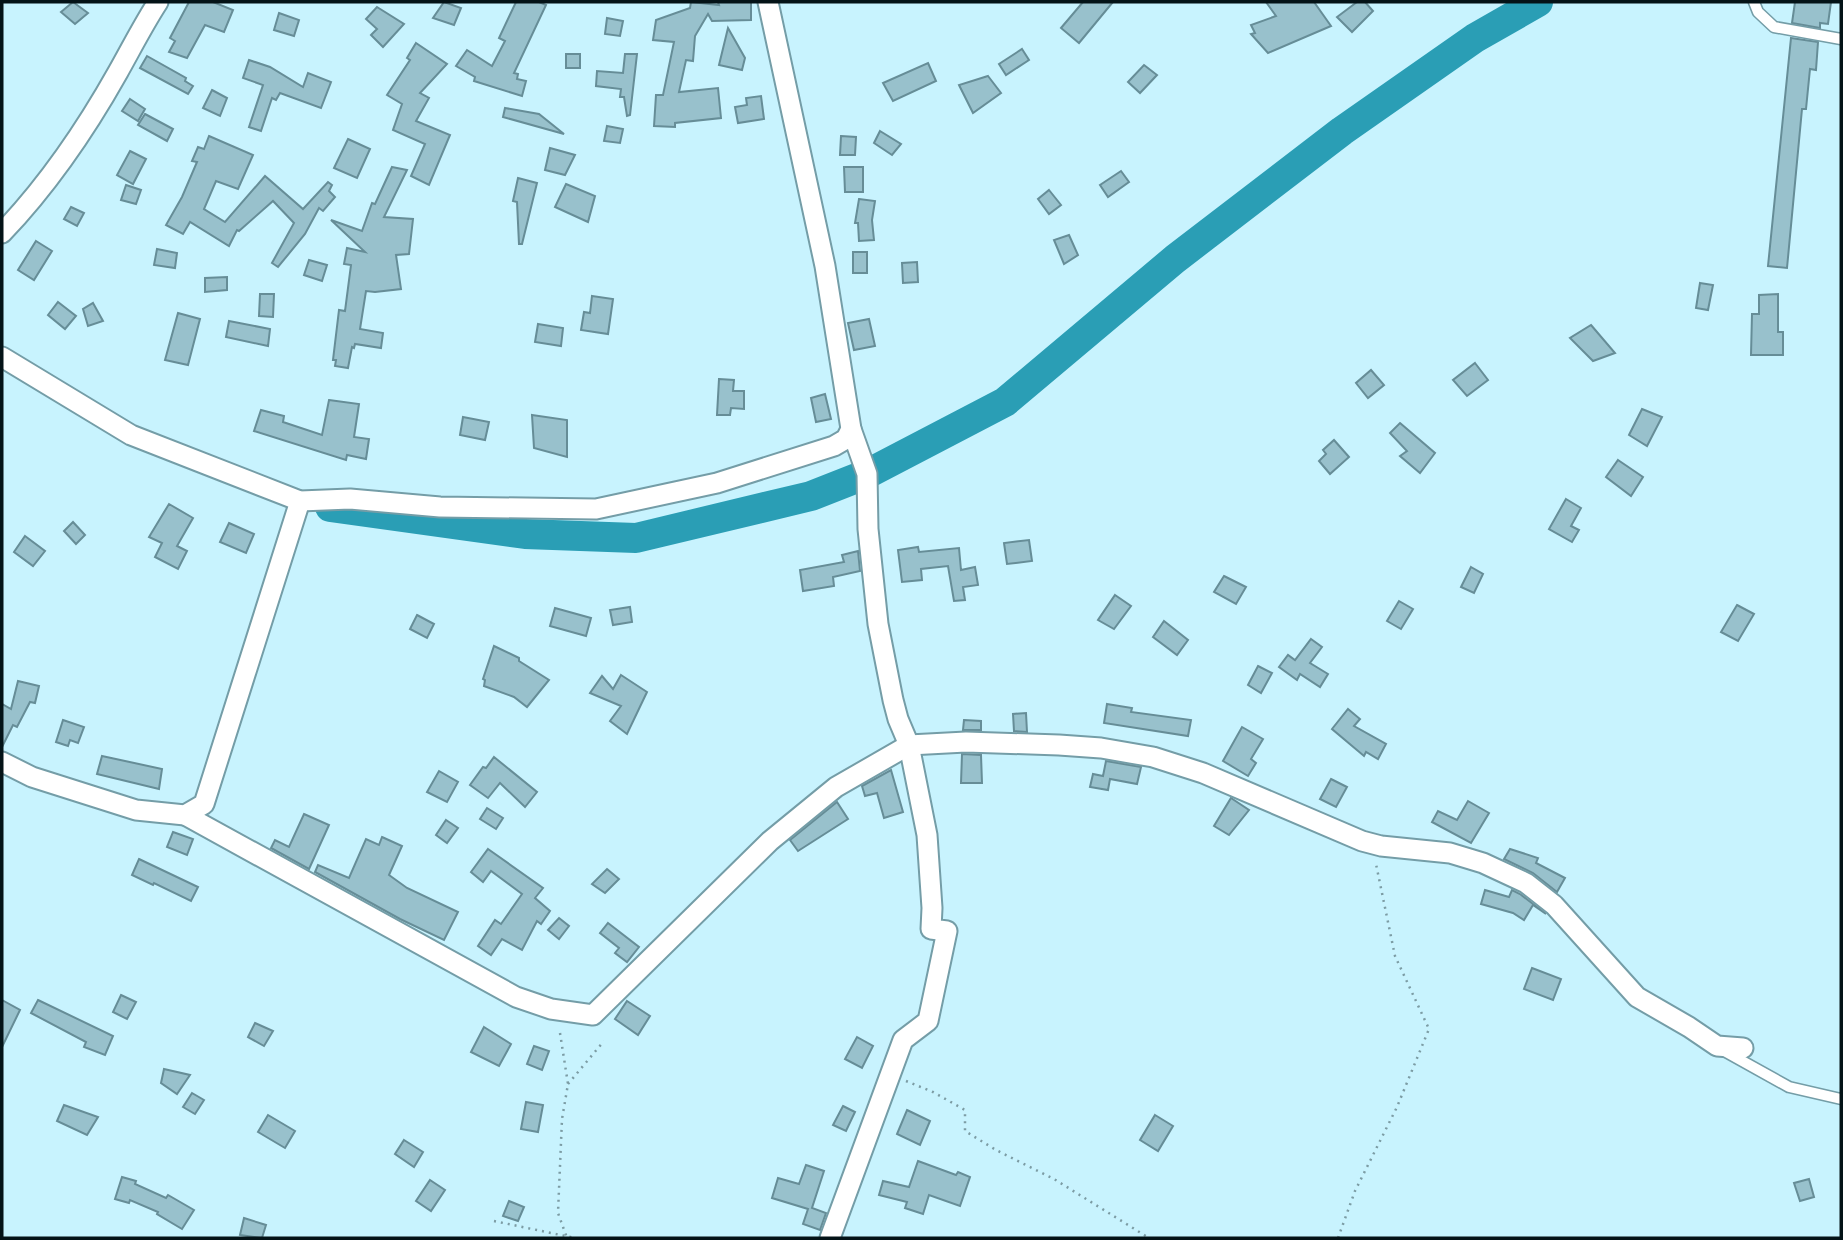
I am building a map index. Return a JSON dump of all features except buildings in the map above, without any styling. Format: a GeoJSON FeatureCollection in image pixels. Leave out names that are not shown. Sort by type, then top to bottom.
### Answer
{"type":"FeatureCollection","features":[{"type":"Feature","properties":{"kind":"street"},"geometry":{"type":"LineString","coordinates":[[2,233],[66,153],[117,74],[158,2]]}},
{"type":"Feature","properties":{"kind":"street"},"geometry":{"type":"LineString","coordinates":[[768,2],[825,266],[851,429],[867,474],[869,540],[878,624],[898,719],[909,745],[927,835],[931,929],[947,931],[928,1021],[903,1040],[830,1238]]}},
{"type":"Feature","properties":{"kind":"street"},"geometry":{"type":"LineString","coordinates":[[2,357],[131,435],[300,501],[350,499],[440,507],[596,509],[717,483],[812,454],[846,439],[851,429]]}},
{"type":"Feature","properties":{"kind":"street"},"geometry":{"type":"LineString","coordinates":[[185,815],[204,804],[300,501]]}},
{"type":"Feature","properties":{"kind":"street"},"geometry":{"type":"LineString","coordinates":[[2,762],[32,777],[136,810],[185,815],[516,997],[551,1009],[593,1015],[770,841],[836,787],[909,745],[966,742],[1101,748],[1153,757],[1203,773],[1371,844],[1450,853],[1483,863],[1526,883],[1554,905],[1637,997],[1717,1046],[1743,1048]]}},
{"type":"Feature","properties":{"kind":"lane"},"geometry":{"type":"LineString","coordinates":[[1754,2],[1758,12],[1774,27],[1841,39]]}},
{"type":"Feature","properties":{"kind":"lane"},"geometry":{"type":"LineString","coordinates":[[1717,1046],[1789,1087],[1841,1099]]}},
{"type":"Feature","properties":{"kind":"path"},"geometry":{"type":"LineString","coordinates":[[1338,1238],[1355,1191],[1397,1107],[1429,1029],[1395,956],[1371,844]]}},
{"type":"Feature","properties":{"kind":"path"},"geometry":{"type":"LineString","coordinates":[[559,1033],[568,1084],[562,1119],[558,1213],[567,1237]]}},
{"type":"Feature","properties":{"kind":"path"},"geometry":{"type":"LineString","coordinates":[[568,1084],[604,1041]]}},
{"type":"Feature","properties":{"kind":"path"},"geometry":{"type":"LineString","coordinates":[[890,1075],[933,1092],[965,1110],[965,1131],[1054,1179],[1149,1238]]}},
{"type":"Feature","properties":{"kind":"path"},"geometry":{"type":"LineString","coordinates":[[494,1221],[575,1238]]}},
{"type":"Feature","properties":{"kind":"waterway"},"geometry":{"type":"LineString","coordinates":[[330,507],[525,534],[636,538],[811,496],[867,474],[1005,402],[1175,259],[1342,131],[1475,38],[1538,2]]}}]}
